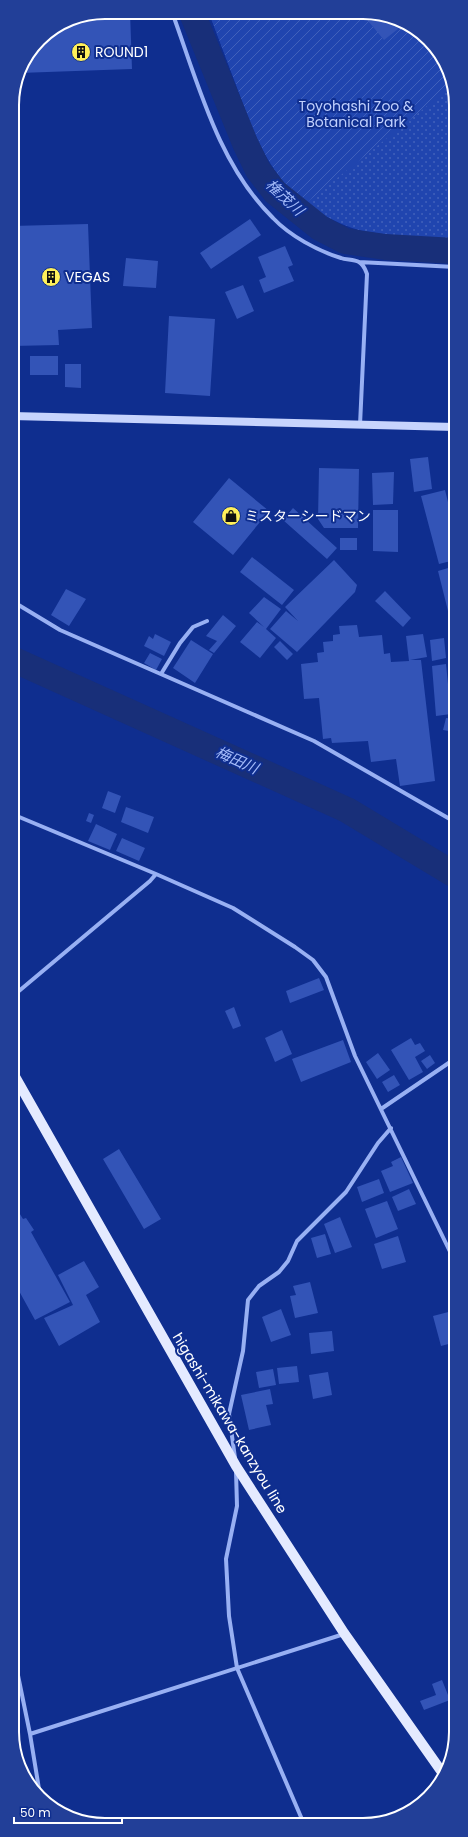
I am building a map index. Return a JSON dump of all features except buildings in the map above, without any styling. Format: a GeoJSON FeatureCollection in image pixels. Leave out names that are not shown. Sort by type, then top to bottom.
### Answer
{"type":"FeatureCollection","features":[{"type":"Feature","properties":{"kind":"main road","name":"higashi-mikawa-kanzyou line"},"geometry":{"type":"LineString","coordinates":[[19,1084],[236,1466],[344,1633],[440,1769]]}},
{"type":"Feature","properties":{"kind":"street"},"geometry":{"type":"LineString","coordinates":[[175,19],[212,121],[237,173],[273,218],[285,228],[322,250],[342,258],[358,262],[449,267]]}},
{"type":"Feature","properties":{"kind":"street"},"geometry":{"type":"LineString","coordinates":[[358,262],[364,266],[367,274],[360,425]]}},
{"type":"Feature","properties":{"kind":"street"},"geometry":{"type":"LineString","coordinates":[[19,416],[449,427]]}},
{"type":"Feature","properties":{"kind":"street"},"geometry":{"type":"LineString","coordinates":[[19,605],[60,630],[314,741],[449,818]]}},
{"type":"Feature","properties":{"kind":"street"},"geometry":{"type":"LineString","coordinates":[[161,674],[180,643],[193,627],[207,621]]}},
{"type":"Feature","properties":{"kind":"street"},"geometry":{"type":"LineString","coordinates":[[19,817],[233,908],[295,946],[313,960],[326,977],[356,1056],[449,1249]]}},
{"type":"Feature","properties":{"kind":"street"},"geometry":{"type":"LineString","coordinates":[[19,990],[150,881],[156,874]]}},
{"type":"Feature","properties":{"kind":"street"},"geometry":{"type":"LineString","coordinates":[[381,1109],[449,1063]]}},
{"type":"Feature","properties":{"kind":"street"},"geometry":{"type":"LineString","coordinates":[[301,1818],[237,1668],[228,1616],[226,1558],[237,1506],[236,1466],[229,1414],[243,1351],[248,1300],[259,1286],[279,1272],[288,1261],[297,1241],[346,1192],[378,1143],[391,1128]]}},
{"type":"Feature","properties":{"kind":"street"},"geometry":{"type":"LineString","coordinates":[[30,1734],[344,1633]]}},
{"type":"Feature","properties":{"kind":"street"},"geometry":{"type":"LineString","coordinates":[[19,1680],[38,1786]]}},
{"type":"Feature","properties":{"kind":"green space","name":"Toyohashi Zoo & Botanical Park"},"geometry":{"type":"Polygon","coordinates":[[[211,19],[369,19],[391,24],[406,31],[420,40],[428,48],[437,62],[446,83],[449,105],[449,243],[362,231],[336,221],[315,210],[297,196],[282,180],[259,142],[249,120],[211,19]]]}},
{"type":"Feature","properties":{"kind":"green space","name":"Toyohashi Zoo & Botanical Park"},"geometry":{"type":"Polygon","coordinates":[[[211,19],[369,19],[391,24],[420,40],[428,48],[442,72],[447,90],[306,203],[281,178],[272,165],[250,122],[211,19]]]}},
{"type":"Feature","properties":{"kind":"waterway","name":"権茂川"},"geometry":{"type":"LineString","coordinates":[[194,19],[245,143],[258,170],[275,192],[320,228],[345,241],[385,247],[449,251]]}},
{"type":"Feature","properties":{"kind":"waterway","name":"梅田川"},"geometry":{"type":"LineString","coordinates":[[19,662],[347,810],[449,871]]}},
{"type":"Feature","properties":{"kind":"place","name":"ROUND1"},"geometry":{"type":"Point","coordinates":[81,52]}},
{"type":"Feature","properties":{"kind":"place","name":"VEGAS"},"geometry":{"type":"Point","coordinates":[51,277]}},
{"type":"Feature","properties":{"kind":"place","name":"ミスターシードマン"},"geometry":{"type":"Point","coordinates":[231,516]}}]}
